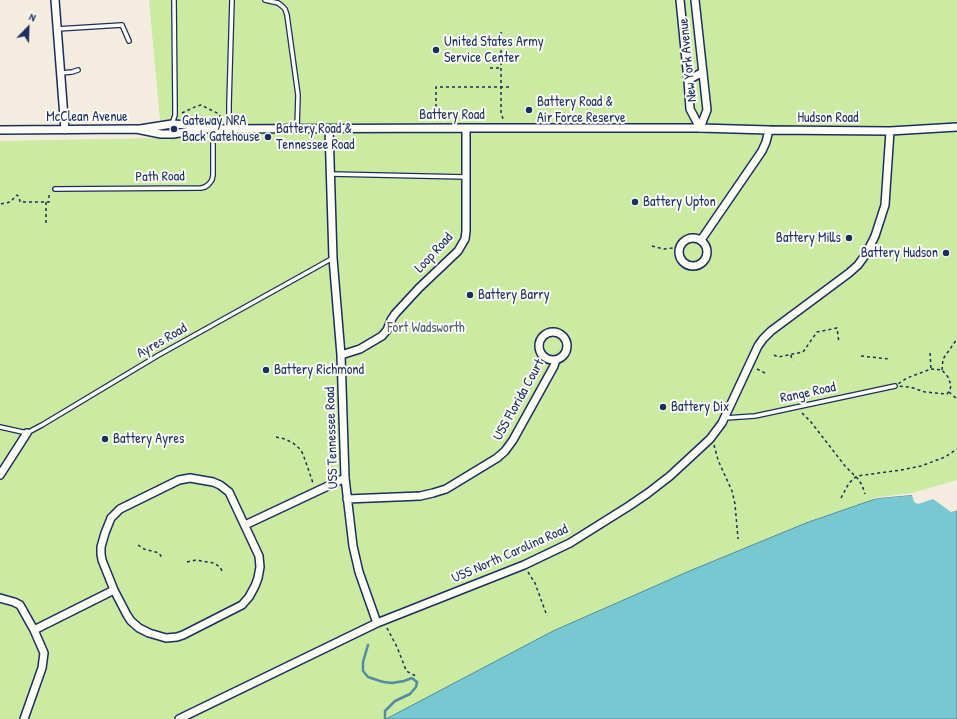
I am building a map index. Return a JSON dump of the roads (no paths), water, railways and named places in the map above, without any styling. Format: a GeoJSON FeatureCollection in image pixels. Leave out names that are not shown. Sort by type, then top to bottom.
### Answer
{"type":"FeatureCollection","features":[{"type":"Feature","properties":{"kind":"street"},"geometry":{"type":"LineString","coordinates":[[55,0],[65,130]]}},
{"type":"Feature","properties":{"kind":"street","name":"New York Avenue"},"geometry":{"type":"LineString","coordinates":[[680,0],[690,109],[700,128]]}},
{"type":"Feature","properties":{"kind":"street","name":"New York Avenue"},"geometry":{"type":"LineString","coordinates":[[695,0],[707,110],[700,128]]}},
{"type":"Feature","properties":{"kind":"street"},"geometry":{"type":"LineString","coordinates":[[688,80],[703,72]]}},
{"type":"Feature","properties":{"kind":"street","name":"Battery Road"},"geometry":{"type":"LineString","coordinates":[[136,130],[158,125],[172,124],[189,125],[204,129]]}},
{"type":"Feature","properties":{"kind":"street","name":"Hudson Road"},"geometry":{"type":"LineString","coordinates":[[700,128],[890,131],[957,127]]}},
{"type":"Feature","properties":{"kind":"street","name":"USS Tennessee Road"},"geometry":{"type":"LineString","coordinates":[[329,128],[333,258],[341,355],[347,499],[353,546],[359,572],[380,622]]}},
{"type":"Feature","properties":{"kind":"street","name":"Loop Road"},"geometry":{"type":"LineString","coordinates":[[341,355],[360,349],[382,336],[387,330],[395,314],[419,288],[458,251],[465,240],[466,128]]}},
{"type":"Feature","properties":{"kind":"street","name":"Battery Road"},"geometry":{"type":"LineString","coordinates":[[173,134],[204,129],[700,128]]}},
{"type":"Feature","properties":{"kind":"street","name":"McClean Avenue"},"geometry":{"type":"LineString","coordinates":[[0,130],[136,130],[161,134],[173,134]]}},
{"type":"Feature","properties":{"kind":"street"},"geometry":{"type":"LineString","coordinates":[[701,240],[762,151],[766,142],[768,130]]}},
{"type":"Feature","properties":{"kind":"street","name":"USS North Carolina Road"},"geometry":{"type":"LineString","coordinates":[[179,719],[380,622],[524,565],[570,543],[605,522],[670,476],[712,436],[725,418],[758,346],[767,335],[849,273],[858,265],[866,254],[875,236],[885,205],[890,131]]}},
{"type":"Feature","properties":{"kind":"street"},"geometry":{"type":"LineString","coordinates":[[692,238],[701,240],[707,248],[707,256],[705,260],[698,266],[694,267],[681,261],[679,251],[683,242],[692,238]]}},
{"type":"Feature","properties":{"kind":"street","name":"USS Florida Court"},"geometry":{"type":"LineString","coordinates":[[347,499],[420,496],[433,493],[446,489],[497,458],[503,454],[513,440],[556,360],[563,356],[566,352],[566,339],[563,335],[554,331],[544,334],[541,337],[538,346],[542,355],[551,360],[556,360]]}},
{"type":"Feature","properties":{"kind":"street"},"geometry":{"type":"LineString","coordinates":[[0,474],[27,433]]}},
{"type":"Feature","properties":{"kind":"street"},"geometry":{"type":"LineString","coordinates":[[190,478],[220,485],[229,492],[245,525],[259,556],[260,567],[258,578],[249,597],[242,605],[177,637],[166,638],[149,633],[131,622],[114,590],[101,554],[101,547],[105,533],[112,518],[120,509],[179,480],[190,478]]}},
{"type":"Feature","properties":{"kind":"street"},"geometry":{"type":"LineString","coordinates":[[245,525],[345,478]]}},
{"type":"Feature","properties":{"kind":"street"},"geometry":{"type":"LineString","coordinates":[[34,630],[114,590]]}},
{"type":"Feature","properties":{"kind":"street"},"geometry":{"type":"LineString","coordinates":[[0,598],[20,605],[34,630],[44,653],[44,662],[24,719]]}},
{"type":"Feature","properties":{"kind":"lane"},"geometry":{"type":"LineString","coordinates":[[172,124],[175,115],[174,0]]}},
{"type":"Feature","properties":{"kind":"lane"},"geometry":{"type":"LineString","coordinates":[[229,129],[232,0]]}},
{"type":"Feature","properties":{"kind":"lane"},"geometry":{"type":"LineString","coordinates":[[265,0],[278,3],[285,9],[287,15],[298,95],[297,129]]}},
{"type":"Feature","properties":{"kind":"lane"},"geometry":{"type":"LineString","coordinates":[[57,29],[122,25],[129,40]]}},
{"type":"Feature","properties":{"kind":"lane"},"geometry":{"type":"LineString","coordinates":[[61,73],[78,70]]}},
{"type":"Feature","properties":{"kind":"lane","name":"Path Road"},"geometry":{"type":"LineString","coordinates":[[55,189],[201,188],[209,184],[212,180],[213,129]]}},
{"type":"Feature","properties":{"kind":"lane"},"geometry":{"type":"LineString","coordinates":[[331,174],[466,177]]}},
{"type":"Feature","properties":{"kind":"lane","name":"Ayres Road"},"geometry":{"type":"LineString","coordinates":[[27,433],[157,356],[333,258]]}},
{"type":"Feature","properties":{"kind":"lane","name":"Range Road"},"geometry":{"type":"LineString","coordinates":[[725,418],[755,416],[895,386]]}},
{"type":"Feature","properties":{"kind":"lane"},"geometry":{"type":"LineString","coordinates":[[0,427],[27,433]]}},
{"type":"Feature","properties":{"kind":"water"},"geometry":{"type":"Polygon","coordinates":[[[957,482],[957,719],[386,719],[553,631],[687,572],[806,523],[878,498],[912,495],[957,482]]]}},
{"type":"Feature","properties":{"kind":"waterway"},"geometry":{"type":"LineString","coordinates":[[368,645],[363,662],[363,671],[368,677],[392,683],[412,678],[417,682],[416,687],[410,694],[395,701],[385,711],[385,719]]}},
{"type":"Feature","properties":{"kind":"place","name":"United States Army Service Center"},"geometry":{"type":"Point","coordinates":[436,50]}},
{"type":"Feature","properties":{"kind":"place","name":"Battery Road & Air Force Reserve"},"geometry":{"type":"Point","coordinates":[529,110]}},
{"type":"Feature","properties":{"kind":"place","name":"Gateway NRA Back Gatehouse"},"geometry":{"type":"Point","coordinates":[174,129]}},
{"type":"Feature","properties":{"kind":"place","name":"Battery Road & Tennessee Road"},"geometry":{"type":"Point","coordinates":[268,137]}},
{"type":"Feature","properties":{"kind":"place","name":"Battery Upton"},"geometry":{"type":"Point","coordinates":[635,202]}},
{"type":"Feature","properties":{"kind":"place","name":"Battery Mills"},"geometry":{"type":"Point","coordinates":[849,238]}},
{"type":"Feature","properties":{"kind":"place","name":"Battery Hudson"},"geometry":{"type":"Point","coordinates":[946,253]}},
{"type":"Feature","properties":{"kind":"place","name":"Battery Barry"},"geometry":{"type":"Point","coordinates":[470,295]}},
{"type":"Feature","properties":{"kind":"place","name":"Battery Richmond"},"geometry":{"type":"Point","coordinates":[266,370]}},
{"type":"Feature","properties":{"kind":"place","name":"Battery Dix"},"geometry":{"type":"Point","coordinates":[663,407]}},
{"type":"Feature","properties":{"kind":"place","name":"Battery Ayres"},"geometry":{"type":"Point","coordinates":[105,439]}},
{"type":"Feature","properties":{"kind":"park label","name":"Fort Wadsworth"},"geometry":{"type":"Point","coordinates":[426,328]}}]}
